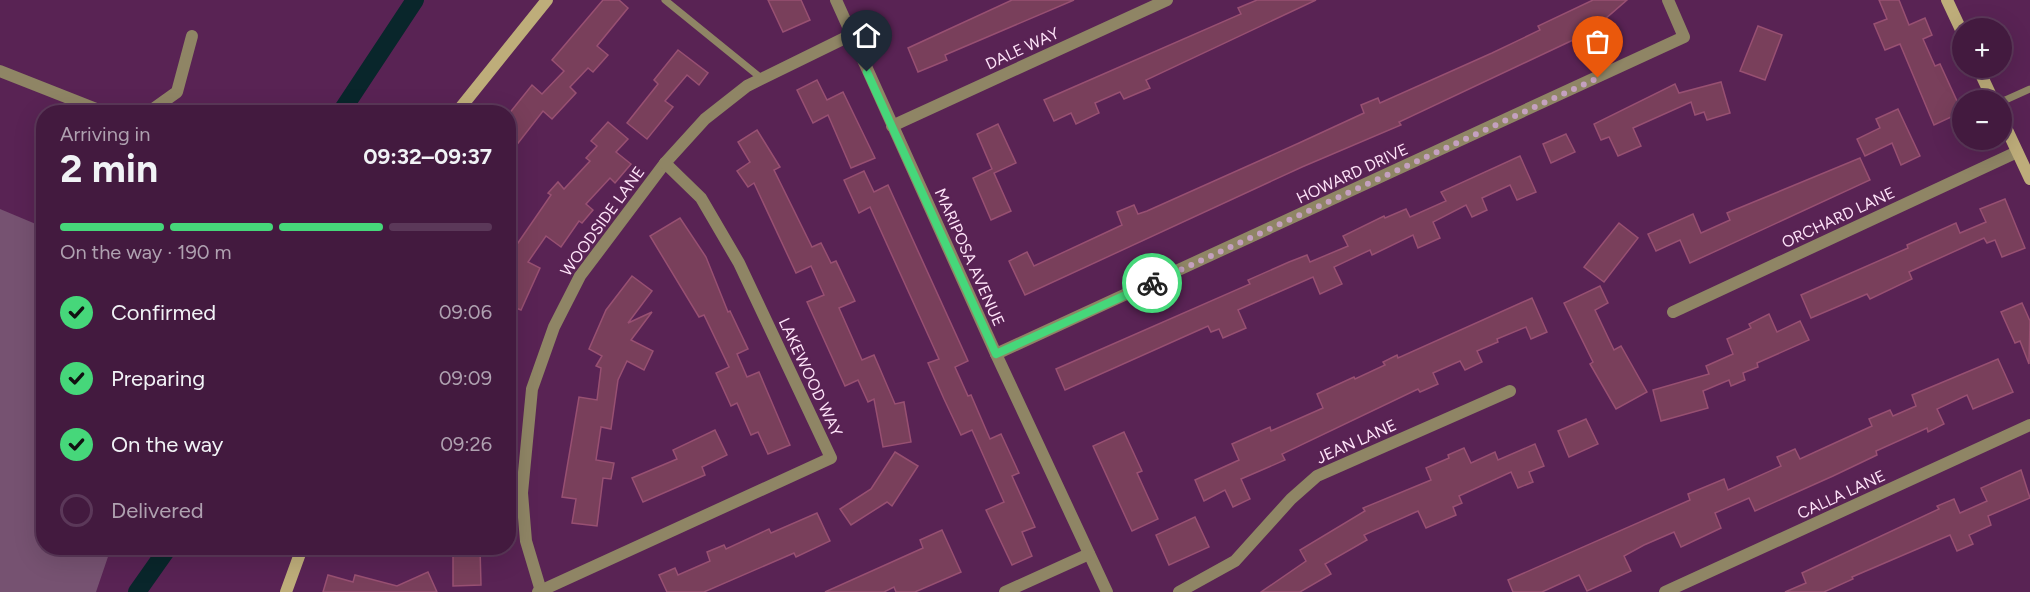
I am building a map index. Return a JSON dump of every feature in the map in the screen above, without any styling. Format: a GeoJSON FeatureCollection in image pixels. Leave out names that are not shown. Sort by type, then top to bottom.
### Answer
{"type":"FeatureCollection","features":[{"type":"Feature","properties":{"kind":"street"},"geometry":{"type":"LineString","coordinates":[[463,105],[547,0]]}},
{"type":"Feature","properties":{"kind":"street","name":"DALE WAY"},"geometry":{"type":"LineString","coordinates":[[892,126],[1167,0]]}},
{"type":"Feature","properties":{"kind":"street","name":"HOWARD DRIVE"},"geometry":{"type":"LineString","coordinates":[[996,354],[1684,37],[1668,0]]}},
{"type":"Feature","properties":{"kind":"street"},"geometry":{"type":"LineString","coordinates":[[1947,0],[1955,18]]}},
{"type":"Feature","properties":{"kind":"street","name":"MARIPOSA AVENUE"},"geometry":{"type":"LineString","coordinates":[[841,2],[851,35],[892,126],[1107,592]]}},
{"type":"Feature","properties":{"kind":"street","name":"WOODSIDE LANE"},"geometry":{"type":"LineString","coordinates":[[539,591],[526,541],[522,493],[532,389],[554,327],[580,276],[665,163],[705,119],[761,78],[851,35]]}},
{"type":"Feature","properties":{"kind":"street"},"geometry":{"type":"LineString","coordinates":[[159,105],[177,92],[192,36]]}},
{"type":"Feature","properties":{"kind":"street"},"geometry":{"type":"LineString","coordinates":[[0,71],[86,105]]}},
{"type":"Feature","properties":{"kind":"street"},"geometry":{"type":"LineString","coordinates":[[2012,141],[2030,179]]}},
{"type":"Feature","properties":{"kind":"street","name":"ORCHARD LANE"},"geometry":{"type":"LineString","coordinates":[[1673,312],[2017,152]]}},
{"type":"Feature","properties":{"kind":"street","name":"LAKEWOOD WAY"},"geometry":{"type":"LineString","coordinates":[[539,591],[831,458],[739,263],[700,198],[665,163]]}},
{"type":"Feature","properties":{"kind":"street","name":"JEAN LANE"},"geometry":{"type":"LineString","coordinates":[[1179,592],[1235,561],[1291,499],[1317,476],[1510,391]]}},
{"type":"Feature","properties":{"kind":"street","name":"CALLA LANE"},"geometry":{"type":"LineString","coordinates":[[1665,592],[2030,425]]}},
{"type":"Feature","properties":{"kind":"street"},"geometry":{"type":"LineString","coordinates":[[1005,592],[1089,554]]}},
{"type":"Feature","properties":{"kind":"street"},"geometry":{"type":"LineString","coordinates":[[286,592],[299,555]]}},
{"type":"Feature","properties":{"kind":"lane"},"geometry":{"type":"LineString","coordinates":[[665,0],[761,78]]}},
{"type":"Feature","properties":{"kind":"lane"},"geometry":{"type":"LineString","coordinates":[[2012,97],[2030,89]]}},
{"type":"Feature","properties":{"kind":"shaded area"},"geometry":{"type":"Polygon","coordinates":[[[0,209],[36,224],[36,555],[109,555],[96,592],[0,592],[0,209]]]}},
{"type":"Feature","properties":{"kind":"building"},"geometry":{"type":"Polygon","coordinates":[[[603,0],[619,0],[628,8],[597,46],[608,55],[593,72],[588,68],[570,87],[576,93],[552,119],[543,111],[516,146],[516,105],[532,85],[542,94],[564,71],[552,60],[603,0]]]}},
{"type":"Feature","properties":{"kind":"building"},"geometry":{"type":"Polygon","coordinates":[[[768,0],[801,0],[810,20],[783,32],[768,0]]]}},
{"type":"Feature","properties":{"kind":"building"},"geometry":{"type":"Polygon","coordinates":[[[1012,0],[1074,0],[945,55],[947,60],[918,72],[908,48],[1012,0]]]}},
{"type":"Feature","properties":{"kind":"building"},"geometry":{"type":"Polygon","coordinates":[[[1257,0],[1316,0],[1146,80],[1150,88],[1124,99],[1120,92],[1095,103],[1099,113],[1076,124],[1071,113],[1054,121],[1044,100],[1241,14],[1238,8],[1257,0]]]}},
{"type":"Feature","properties":{"kind":"building"},"geometry":{"type":"Polygon","coordinates":[[[1593,0],[1627,0],[1590,32],[1399,122],[1401,125],[1302,167],[1025,295],[1009,261],[1027,252],[1034,266],[1122,225],[1117,212],[1134,205],[1138,214],[1147,211],[1364,113],[1361,105],[1378,98],[1380,103],[1492,53],[1540,30],[1538,26],[1593,0]]]}},
{"type":"Feature","properties":{"kind":"building"},"geometry":{"type":"Polygon","coordinates":[[[1879,0],[1899,0],[1909,25],[1925,18],[1932,35],[1923,39],[1935,66],[1940,64],[1952,90],[1952,117],[1934,125],[1900,44],[1885,50],[1874,24],[1887,19],[1879,0]]]}},
{"type":"Feature","properties":{"kind":"building"},"geometry":{"type":"Polygon","coordinates":[[[1758,26],[1782,35],[1765,80],[1740,71],[1758,26]]]}},
{"type":"Feature","properties":{"kind":"building"},"geometry":{"type":"Polygon","coordinates":[[[678,50],[708,73],[699,85],[687,75],[665,101],[673,107],[647,139],[627,123],[658,84],[654,80],[678,50]]]}},
{"type":"Feature","properties":{"kind":"building"},"geometry":{"type":"Polygon","coordinates":[[[817,80],[827,100],[843,92],[875,158],[851,168],[828,115],[813,123],[797,90],[817,80]]]}},
{"type":"Feature","properties":{"kind":"building"},"geometry":{"type":"Polygon","coordinates":[[[1721,82],[1730,113],[1707,120],[1704,112],[1695,115],[1691,102],[1633,128],[1641,146],[1618,156],[1609,137],[1601,140],[1594,124],[1675,84],[1679,93],[1721,82]]]}},
{"type":"Feature","properties":{"kind":"building"},"geometry":{"type":"Polygon","coordinates":[[[1898,109],[1920,156],[1901,165],[1892,143],[1865,156],[1857,139],[1880,128],[1876,119],[1898,109]]]}},
{"type":"Feature","properties":{"kind":"building"},"geometry":{"type":"Polygon","coordinates":[[[608,122],[628,139],[616,152],[631,164],[615,183],[610,178],[586,204],[593,210],[582,223],[579,221],[561,247],[546,236],[528,262],[540,268],[521,310],[516,308],[516,246],[551,195],[548,193],[558,182],[564,189],[590,161],[586,158],[597,146],[591,141],[608,122]]]}},
{"type":"Feature","properties":{"kind":"building"},"geometry":{"type":"Polygon","coordinates":[[[998,124],[1016,163],[994,173],[1011,211],[991,220],[973,178],[992,169],[977,134],[998,124]]]}},
{"type":"Feature","properties":{"kind":"building"},"geometry":{"type":"Polygon","coordinates":[[[757,130],[780,167],[774,170],[812,247],[821,243],[831,263],[836,261],[855,301],[839,308],[862,360],[874,355],[895,404],[904,402],[911,442],[883,447],[874,399],[868,402],[858,380],[845,386],[807,302],[824,295],[811,266],[796,273],[754,183],[748,187],[737,171],[750,162],[738,142],[757,130]]]}},
{"type":"Feature","properties":{"kind":"building"},"geometry":{"type":"Polygon","coordinates":[[[1566,134],[1575,152],[1551,163],[1543,144],[1566,134]]]}},
{"type":"Feature","properties":{"kind":"building"},"geometry":{"type":"Polygon","coordinates":[[[1520,156],[1536,192],[1517,200],[1510,185],[1482,198],[1487,210],[1472,217],[1466,205],[1433,222],[1440,238],[1418,248],[1413,235],[1372,255],[1370,250],[1334,267],[1342,284],[1320,294],[1313,277],[1238,310],[1246,328],[1223,338],[1219,329],[1211,332],[1208,326],[1065,390],[1056,369],[1250,284],[1248,280],[1289,262],[1307,255],[1310,262],[1348,246],[1343,236],[1384,216],[1385,218],[1406,209],[1410,217],[1446,201],[1441,192],[1520,156]]]}},
{"type":"Feature","properties":{"kind":"building"},"geometry":{"type":"Polygon","coordinates":[[[1860,158],[1870,180],[1690,263],[1680,240],[1656,251],[1648,234],[1693,214],[1701,233],[1730,220],[1727,213],[1860,158]]]}},
{"type":"Feature","properties":{"kind":"building"},"geometry":{"type":"Polygon","coordinates":[[[864,171],[874,192],[888,185],[968,361],[955,367],[968,396],[971,395],[990,439],[1001,434],[1019,473],[1012,476],[1035,527],[1022,532],[1032,556],[1012,565],[986,510],[1004,502],[972,430],[961,435],[944,399],[928,363],[939,359],[870,207],[859,213],[844,180],[864,171]]]}},
{"type":"Feature","properties":{"kind":"building"},"geometry":{"type":"Polygon","coordinates":[[[2005,199],[2025,248],[2002,257],[1995,240],[1987,243],[1984,238],[1909,272],[1912,279],[1870,299],[1867,294],[1811,318],[1801,295],[1908,248],[1907,245],[1956,223],[1960,233],[1986,222],[1980,209],[2005,199]]]}},
{"type":"Feature","properties":{"kind":"building"},"geometry":{"type":"Polygon","coordinates":[[[680,218],[706,257],[728,312],[730,311],[748,349],[737,354],[747,377],[759,372],[790,445],[768,454],[758,432],[751,435],[737,403],[731,406],[716,373],[729,367],[704,315],[699,317],[650,236],[680,218]]]}},
{"type":"Feature","properties":{"kind":"building"},"geometry":{"type":"Polygon","coordinates":[[[1619,223],[1638,238],[1604,282],[1584,267],[1619,223]]]}},
{"type":"Feature","properties":{"kind":"building"},"geometry":{"type":"Polygon","coordinates":[[[632,276],[652,291],[628,323],[652,312],[631,340],[653,351],[644,370],[627,361],[618,380],[611,429],[601,427],[596,460],[614,463],[611,479],[603,478],[597,526],[572,523],[576,499],[562,497],[579,397],[597,400],[601,368],[596,366],[602,356],[589,349],[606,310],[632,276]]]}},
{"type":"Feature","properties":{"kind":"building"},"geometry":{"type":"Polygon","coordinates":[[[1600,286],[1608,303],[1595,310],[1614,350],[1621,346],[1647,392],[1616,409],[1590,364],[1593,362],[1564,303],[1600,286]]]}},
{"type":"Feature","properties":{"kind":"building"},"geometry":{"type":"Polygon","coordinates":[[[1532,298],[1547,332],[1531,339],[1526,327],[1497,339],[1498,342],[1477,351],[1482,362],[1465,370],[1460,361],[1433,373],[1438,384],[1420,392],[1418,389],[1282,454],[1285,460],[1241,479],[1250,499],[1233,507],[1225,490],[1204,501],[1195,480],[1239,460],[1232,444],[1270,427],[1271,431],[1323,408],[1317,394],[1385,365],[1383,362],[1397,355],[1398,358],[1532,298]]]}},
{"type":"Feature","properties":{"kind":"building"},"geometry":{"type":"Polygon","coordinates":[[[2022,303],[2030,321],[2029,364],[2020,341],[2015,343],[2001,312],[2022,303]]]}},
{"type":"Feature","properties":{"kind":"building"},"geometry":{"type":"Polygon","coordinates":[[[1769,314],[1777,332],[1800,321],[1809,340],[1757,363],[1758,367],[1743,373],[1745,380],[1731,386],[1729,380],[1703,391],[1708,408],[1661,421],[1653,390],[1709,374],[1706,366],[1733,354],[1727,339],[1751,328],[1749,324],[1769,314]]]}},
{"type":"Feature","properties":{"kind":"building"},"geometry":{"type":"Polygon","coordinates":[[[1998,359],[2013,392],[1973,409],[1967,395],[1937,409],[1944,424],[1928,432],[1927,428],[1876,451],[1877,455],[1755,511],[1749,498],[1715,513],[1721,528],[1681,547],[1674,532],[1644,545],[1624,556],[1631,571],[1587,591],[1579,575],[1542,592],[1513,592],[1508,580],[1690,500],[1688,494],[1724,479],[1728,490],[1781,466],[1777,457],[1795,449],[1800,459],[1872,426],[1869,419],[1890,410],[1893,416],[1916,406],[1912,395],[1998,359]]]}},
{"type":"Feature","properties":{"kind":"building"},"geometry":{"type":"Polygon","coordinates":[[[1586,419],[1598,444],[1569,457],[1558,431],[1586,419]]]}},
{"type":"Feature","properties":{"kind":"building"},"geometry":{"type":"Polygon","coordinates":[[[715,430],[727,455],[702,467],[705,475],[643,502],[632,478],[677,459],[673,450],[715,430]]]}},
{"type":"Feature","properties":{"kind":"building"},"geometry":{"type":"Polygon","coordinates":[[[1124,432],[1142,471],[1137,473],[1158,519],[1132,531],[1093,446],[1124,432]]]}},
{"type":"Feature","properties":{"kind":"building"},"geometry":{"type":"Polygon","coordinates":[[[1535,444],[1544,466],[1529,472],[1533,482],[1518,488],[1511,472],[1459,496],[1462,503],[1453,507],[1456,515],[1426,528],[1418,511],[1364,535],[1367,540],[1325,564],[1331,574],[1300,592],[1261,592],[1306,561],[1300,550],[1365,511],[1363,508],[1431,480],[1426,468],[1449,458],[1448,455],[1464,448],[1471,463],[1495,452],[1498,460],[1535,444]]]}},
{"type":"Feature","properties":{"kind":"building"},"geometry":{"type":"Polygon","coordinates":[[[895,452],[918,466],[892,506],[887,502],[851,525],[840,509],[871,489],[895,452]]]}},
{"type":"Feature","properties":{"kind":"building"},"geometry":{"type":"Polygon","coordinates":[[[2021,470],[2030,498],[1988,516],[1991,525],[1969,535],[1973,544],[1957,551],[1950,535],[1852,577],[1853,579],[1824,592],[1785,592],[1806,583],[1802,573],[1939,509],[1937,506],[1954,499],[1960,513],[1987,501],[1981,488],[2021,470]]]}},
{"type":"Feature","properties":{"kind":"building"},"geometry":{"type":"Polygon","coordinates":[[[817,513],[830,541],[796,557],[794,553],[704,592],[667,592],[659,575],[675,568],[678,575],[710,561],[707,552],[724,545],[726,549],[769,529],[771,533],[817,513]]]}},
{"type":"Feature","properties":{"kind":"building"},"geometry":{"type":"Polygon","coordinates":[[[1195,517],[1209,547],[1169,565],[1156,535],[1195,517]]]}},
{"type":"Feature","properties":{"kind":"building"},"geometry":{"type":"Polygon","coordinates":[[[942,530],[961,572],[915,592],[896,592],[894,587],[884,592],[825,592],[923,548],[920,540],[942,530]]]}},
{"type":"Feature","properties":{"kind":"building"},"geometry":{"type":"Polygon","coordinates":[[[453,555],[480,555],[481,585],[453,586],[453,555]]]}},
{"type":"Feature","properties":{"kind":"building"},"geometry":{"type":"Polygon","coordinates":[[[428,572],[437,592],[323,592],[328,575],[353,582],[355,575],[397,586],[428,572]]]}},
{"type":"Feature","properties":{"kind":"waterway"},"geometry":{"type":"LineString","coordinates":[[346,105],[415,0]]}},
{"type":"Feature","properties":{"kind":"waterway"},"geometry":{"type":"LineString","coordinates":[[137,592],[163,555]]}},
{"type":"Feature","properties":{"kind":"way so far"},"geometry":{"type":"LineString","coordinates":[[1152,283],[1598,78]]}},
{"type":"Feature","properties":{"kind":"route"},"geometry":{"type":"LineString","coordinates":[[867,72],[996,354],[1152,283]]}}]}
